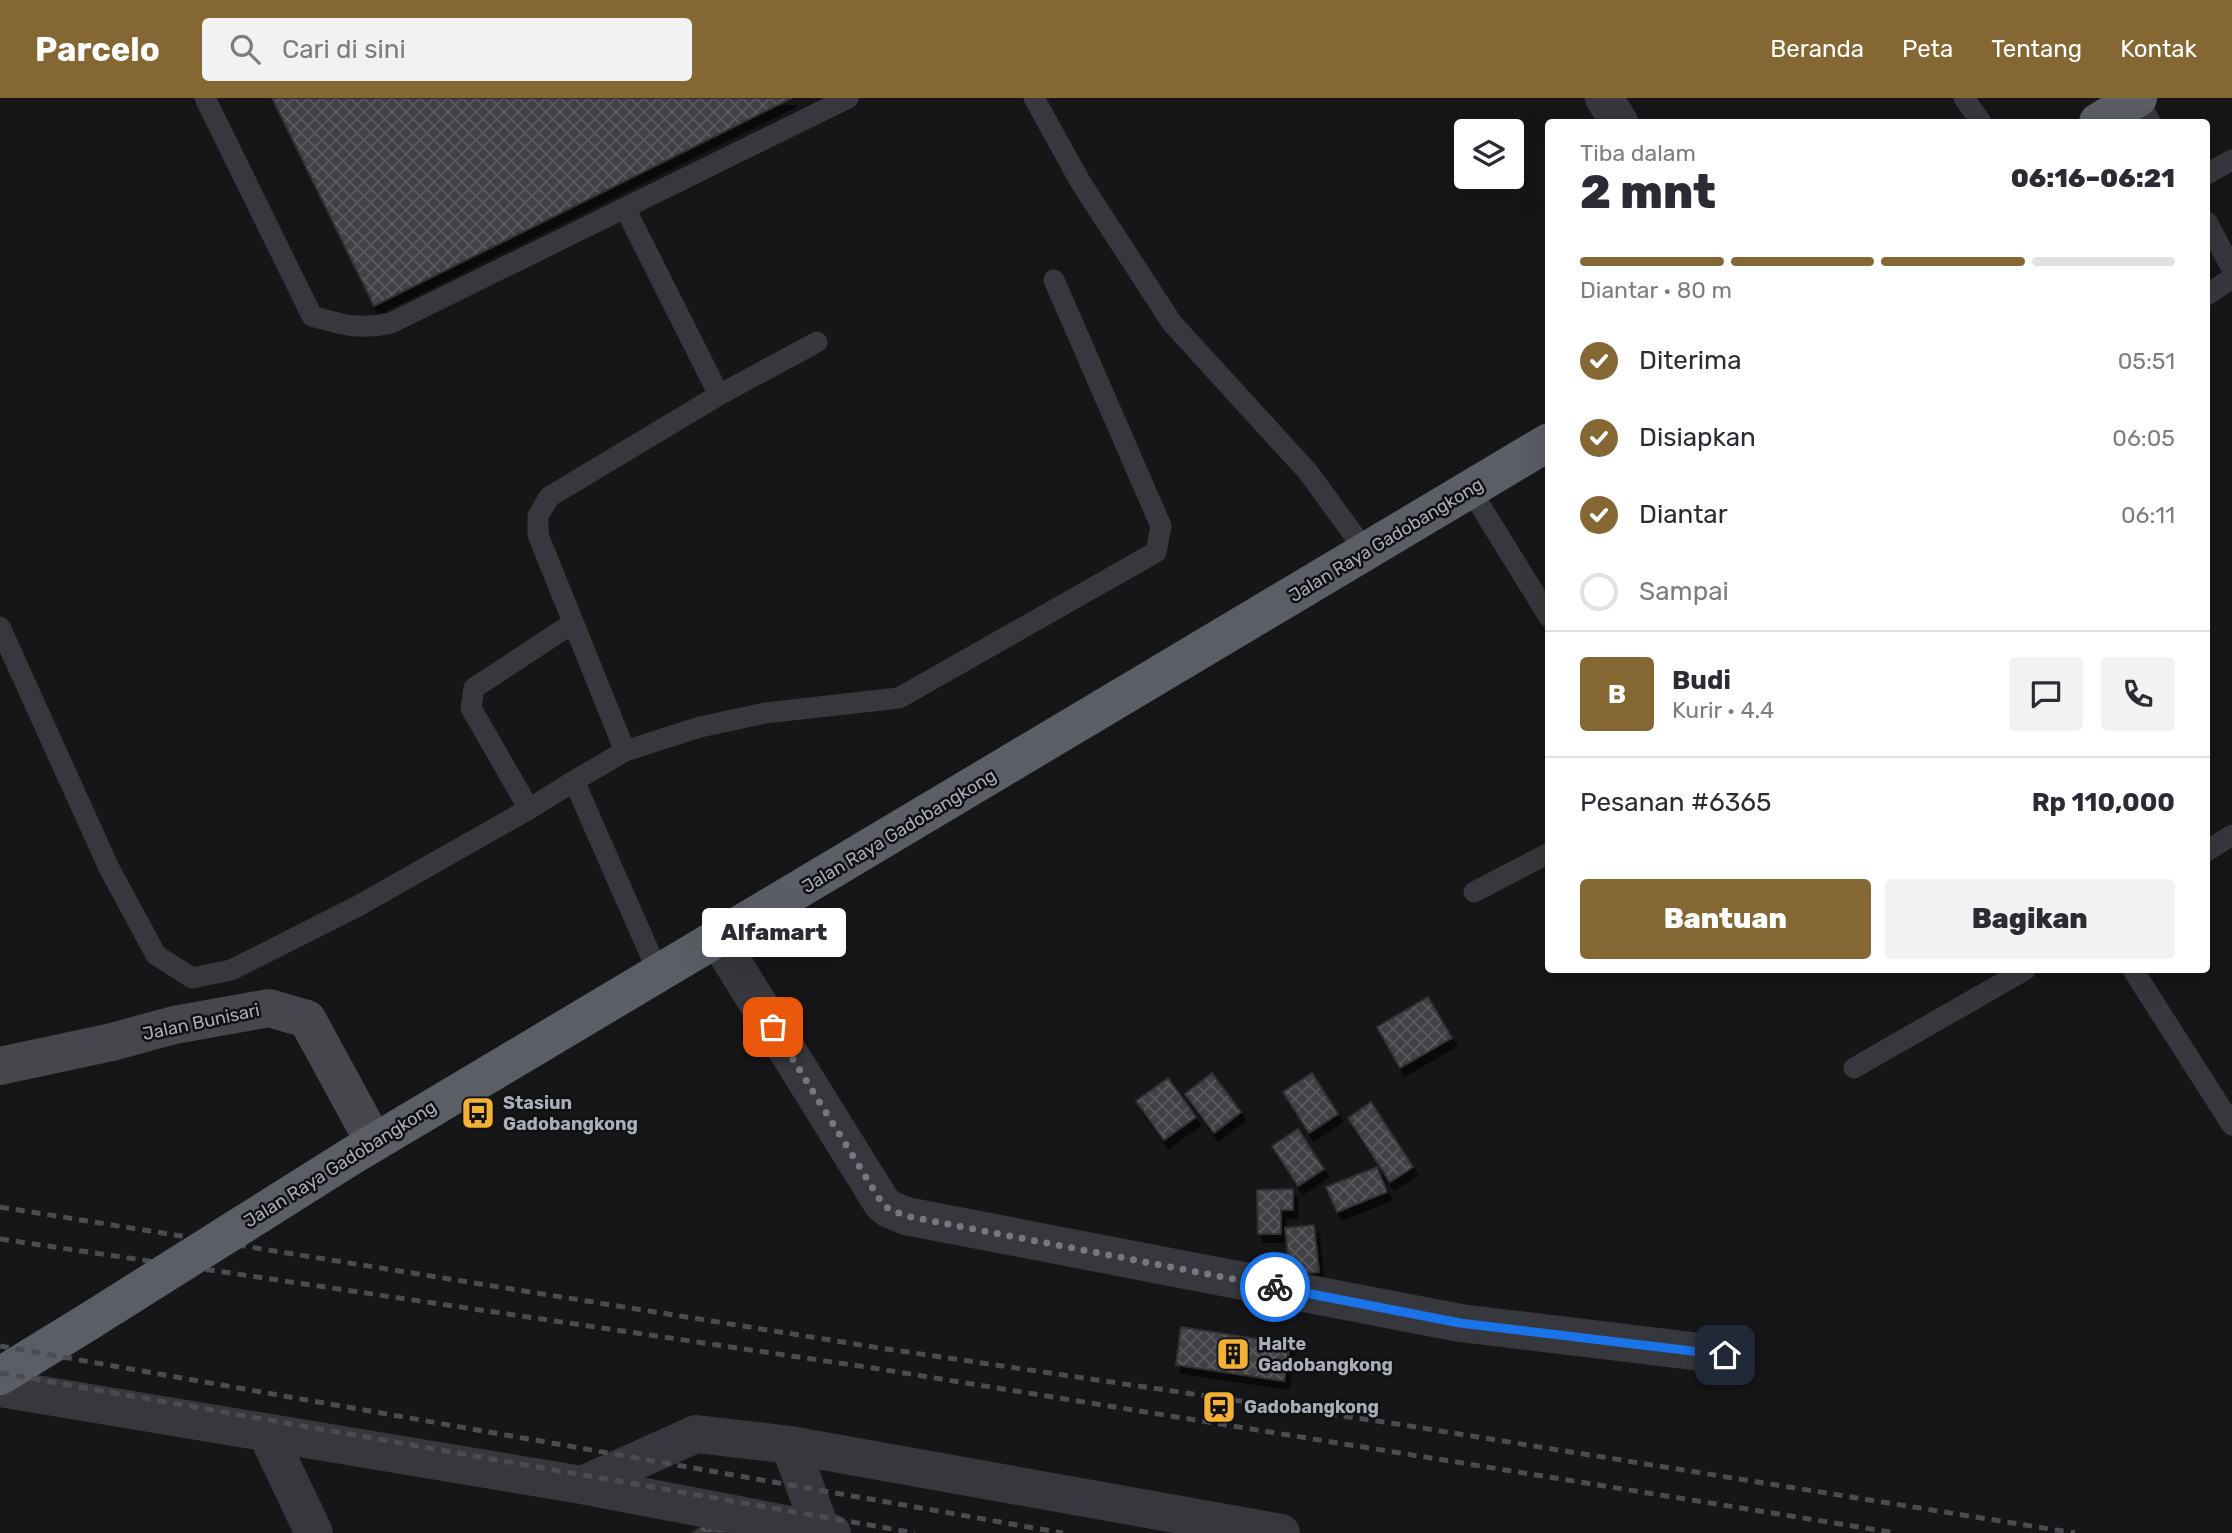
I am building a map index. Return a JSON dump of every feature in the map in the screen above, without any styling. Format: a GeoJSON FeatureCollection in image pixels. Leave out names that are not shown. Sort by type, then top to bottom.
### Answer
{"type":"FeatureCollection","features":[{"type":"Feature","properties":{"kind":"highway"},"geometry":{"type":"LineString","coordinates":[[2103,119],[2138,98]]}},
{"type":"Feature","properties":{"kind":"highway","name":"Jalan Raya Gadobangkong"},"geometry":{"type":"LineString","coordinates":[[0,1377],[362,1149],[1545,444]]}},
{"type":"Feature","properties":{"kind":"main road","name":"Jalan Bunisari"},"geometry":{"type":"LineString","coordinates":[[0,1066],[112,1042],[174,1025],[269,1007],[307,1019],[362,1149]]}},
{"type":"Feature","properties":{"kind":"street"},"geometry":{"type":"LineString","coordinates":[[1604,98],[1617,119]]}},
{"type":"Feature","properties":{"kind":"street"},"geometry":{"type":"LineString","coordinates":[[718,939],[882,1203],[889,1209],[906,1216],[1460,1323],[1725,1355]]}},
{"type":"Feature","properties":{"kind":"street"},"geometry":{"type":"LineString","coordinates":[[0,1388],[582,1485],[825,1532]]}},
{"type":"Feature","properties":{"kind":"street"},"geometry":{"type":"LineString","coordinates":[[267,1434],[314,1533]]}},
{"type":"Feature","properties":{"kind":"street"},"geometry":{"type":"LineString","coordinates":[[582,1485],[696,1434],[790,1445],[1206,1526],[1281,1533]]}},
{"type":"Feature","properties":{"kind":"street"},"geometry":{"type":"LineString","coordinates":[[790,1445],[825,1532]]}},
{"type":"Feature","properties":{"kind":"lane"},"geometry":{"type":"LineString","coordinates":[[205,98],[312,316],[348,326],[370,328],[391,323],[848,98]]}},
{"type":"Feature","properties":{"kind":"lane"},"geometry":{"type":"LineString","coordinates":[[1034,98],[1081,183],[1172,323],[1308,472],[1367,552]]}},
{"type":"Feature","properties":{"kind":"lane"},"geometry":{"type":"LineString","coordinates":[[1965,98],[1979,119]]}},
{"type":"Feature","properties":{"kind":"lane"},"geometry":{"type":"LineString","coordinates":[[2138,98],[2148,119]]}},
{"type":"Feature","properties":{"kind":"lane"},"geometry":{"type":"LineString","coordinates":[[2210,172],[2232,160]]}},
{"type":"Feature","properties":{"kind":"lane"},"geometry":{"type":"LineString","coordinates":[[625,208],[719,395]]}},
{"type":"Feature","properties":{"kind":"lane"},"geometry":{"type":"LineString","coordinates":[[2210,228],[2232,269]]}},
{"type":"Feature","properties":{"kind":"lane"},"geometry":{"type":"LineString","coordinates":[[2210,293],[2232,278]]}},
{"type":"Feature","properties":{"kind":"lane"},"geometry":{"type":"LineString","coordinates":[[0,627],[110,868],[156,955],[192,978],[231,970],[358,905],[529,809],[625,751],[700,727],[765,713],[899,698],[1156,552],[1161,526],[1054,280]]}},
{"type":"Feature","properties":{"kind":"lane"},"geometry":{"type":"LineString","coordinates":[[625,751],[538,535],[538,516],[549,497],[719,395],[817,342]]}},
{"type":"Feature","properties":{"kind":"lane"},"geometry":{"type":"LineString","coordinates":[[1470,489],[1545,611]]}},
{"type":"Feature","properties":{"kind":"lane"},"geometry":{"type":"LineString","coordinates":[[529,809],[471,708],[474,688],[573,623]]}},
{"type":"Feature","properties":{"kind":"lane"},"geometry":{"type":"LineString","coordinates":[[574,781],[658,972]]}},
{"type":"Feature","properties":{"kind":"lane"},"geometry":{"type":"LineString","coordinates":[[2210,849],[2232,835]]}},
{"type":"Feature","properties":{"kind":"lane"},"geometry":{"type":"LineString","coordinates":[[1474,892],[1545,855]]}},
{"type":"Feature","properties":{"kind":"lane"},"geometry":{"type":"LineString","coordinates":[[1854,1068],[2020,973]]}},
{"type":"Feature","properties":{"kind":"lane"},"geometry":{"type":"LineString","coordinates":[[2135,973],[2232,1125]]}},
{"type":"Feature","properties":{"kind":"building"},"geometry":{"type":"Polygon","coordinates":[[[272,98],[792,98],[374,306],[272,98]]]}},
{"type":"Feature","properties":{"kind":"building"},"geometry":{"type":"Polygon","coordinates":[[[1428,997],[1452,1038],[1400,1068],[1377,1027],[1428,997]]]}},
{"type":"Feature","properties":{"kind":"building"},"geometry":{"type":"Polygon","coordinates":[[[1212,1073],[1241,1112],[1214,1133],[1185,1094],[1212,1073]]]}},
{"type":"Feature","properties":{"kind":"building"},"geometry":{"type":"Polygon","coordinates":[[[1312,1073],[1338,1114],[1309,1133],[1283,1092],[1312,1073]]]}},
{"type":"Feature","properties":{"kind":"building"},"geometry":{"type":"Polygon","coordinates":[[[1168,1078],[1196,1117],[1164,1140],[1136,1101],[1168,1078]]]}},
{"type":"Feature","properties":{"kind":"building"},"geometry":{"type":"Polygon","coordinates":[[[1371,1102],[1413,1167],[1390,1182],[1348,1118],[1371,1102]]]}},
{"type":"Feature","properties":{"kind":"building"},"geometry":{"type":"Polygon","coordinates":[[[1298,1129],[1324,1169],[1298,1186],[1272,1146],[1298,1129]]]}},
{"type":"Feature","properties":{"kind":"building"},"geometry":{"type":"Polygon","coordinates":[[[1377,1167],[1387,1192],[1337,1212],[1326,1187],[1377,1167]]]}},
{"type":"Feature","properties":{"kind":"building"},"geometry":{"type":"Polygon","coordinates":[[[1293,1189],[1293,1210],[1281,1210],[1281,1234],[1258,1234],[1257,1190],[1293,1189]]]}},
{"type":"Feature","properties":{"kind":"building"},"geometry":{"type":"Polygon","coordinates":[[[1314,1225],[1319,1272],[1290,1275],[1285,1228],[1314,1225]]]}},
{"type":"Feature","properties":{"kind":"building","name":"Halte Gadobangkong"},"geometry":{"type":"Polygon","coordinates":[[[1181,1327],[1290,1344],[1284,1381],[1176,1365],[1181,1327]]]}},
{"type":"Feature","properties":{"kind":"building"},"geometry":{"type":"Polygon","coordinates":[[[719,1515],[732,1533],[692,1533],[719,1515]]]}},
{"type":"Feature","properties":{"kind":"railway"},"geometry":{"type":"LineString","coordinates":[[0,1207],[880,1348],[1397,1424],[2075,1533]]}},
{"type":"Feature","properties":{"kind":"railway"},"geometry":{"type":"LineString","coordinates":[[0,1239],[873,1368],[1896,1533]]}},
{"type":"Feature","properties":{"kind":"railway"},"geometry":{"type":"LineString","coordinates":[[0,1346],[1063,1533]]}},
{"type":"Feature","properties":{"kind":"railway"},"geometry":{"type":"LineString","coordinates":[[0,1373],[915,1533]]}},
{"type":"Feature","properties":{"kind":"way so far"},"geometry":{"type":"LineString","coordinates":[[773,1027],[882,1203],[889,1209],[906,1216],[1275,1287]]}},
{"type":"Feature","properties":{"kind":"place","name":"Alfamart"},"geometry":{"type":"Point","coordinates":[773,1027]}},
{"type":"Feature","properties":{"kind":"place","name":"Stasiun Gadobangkong"},"geometry":{"type":"Point","coordinates":[478,1113]}},
{"type":"Feature","properties":{"kind":"place","name":"Halte Gadobangkong"},"geometry":{"type":"Point","coordinates":[1233,1354]}},
{"type":"Feature","properties":{"kind":"place","name":"Gadobangkong"},"geometry":{"type":"Point","coordinates":[1219,1407]}},
{"type":"Feature","properties":{"kind":"route"},"geometry":{"type":"LineString","coordinates":[[1275,1287],[1460,1323],[1725,1355]]}}]}
